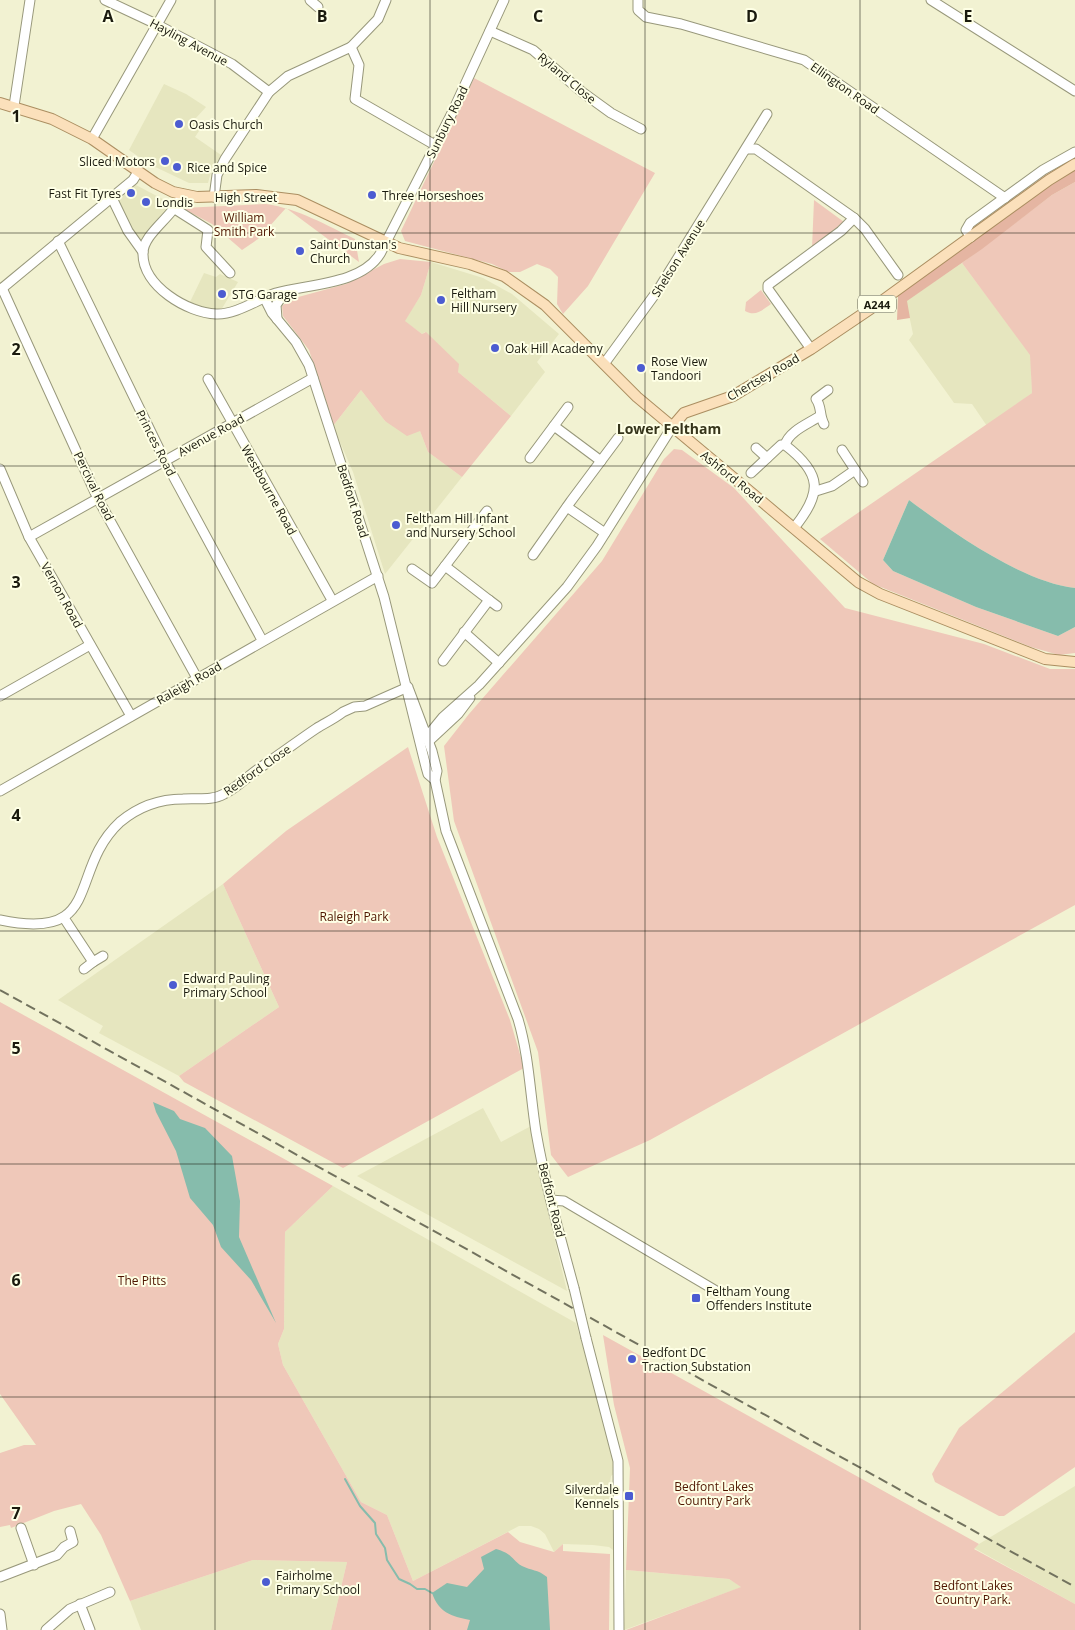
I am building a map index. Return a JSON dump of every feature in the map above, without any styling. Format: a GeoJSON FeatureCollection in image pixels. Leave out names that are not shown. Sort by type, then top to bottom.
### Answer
{"type":"FeatureCollection","features":[{"type":"Feature","properties":{"kind":"main road","name":"High Street"},"geometry":{"type":"LineString","coordinates":[[0,103],[52,119],[92,139],[155,183],[182,194],[214,197],[256,195],[297,200],[387,242]]}},
{"type":"Feature","properties":{"kind":"main road","name":"Chertsey Road"},"geometry":{"type":"LineString","coordinates":[[672,427],[684,413],[734,396],[811,349],[1049,180],[1075,164]]}},
{"type":"Feature","properties":{"kind":"main road","name":"Ashford Road"},"geometry":{"type":"LineString","coordinates":[[387,242],[402,249],[476,266],[504,276],[545,305],[604,364],[672,427],[868,589],[1045,659],[1075,662]]}},
{"type":"Feature","properties":{"kind":"street"},"geometry":{"type":"LineString","coordinates":[[14,106],[30,0]]}},
{"type":"Feature","properties":{"kind":"street","name":"Hayling Avenue"},"geometry":{"type":"LineString","coordinates":[[105,0],[158,25],[232,64],[269,92]]}},
{"type":"Feature","properties":{"kind":"street"},"geometry":{"type":"LineString","coordinates":[[92,139],[171,0]]}},
{"type":"Feature","properties":{"kind":"street"},"geometry":{"type":"LineString","coordinates":[[310,0],[318,7]]}},
{"type":"Feature","properties":{"kind":"street"},"geometry":{"type":"LineString","coordinates":[[214,197],[217,175],[269,92],[288,76],[351,47],[378,19],[386,0]]}},
{"type":"Feature","properties":{"kind":"street","name":"Sunbury Road"},"geometry":{"type":"LineString","coordinates":[[112,198],[143,256],[151,278],[159,287],[188,307],[205,313],[228,314],[256,300],[333,282],[358,272],[379,257],[504,0]]}},
{"type":"Feature","properties":{"kind":"street","name":"Ellington Road"},"geometry":{"type":"LineString","coordinates":[[638,0],[638,10],[646,17],[681,24],[804,60],[1005,198]]}},
{"type":"Feature","properties":{"kind":"street"},"geometry":{"type":"LineString","coordinates":[[931,0],[1075,91]]}},
{"type":"Feature","properties":{"kind":"street","name":"Ryland Close"},"geometry":{"type":"LineString","coordinates":[[490,31],[533,50],[582,92],[611,113],[642,129]]}},
{"type":"Feature","properties":{"kind":"street"},"geometry":{"type":"LineString","coordinates":[[351,47],[359,65],[355,99],[435,145]]}},
{"type":"Feature","properties":{"kind":"street","name":"Shelson Avenue"},"geometry":{"type":"LineString","coordinates":[[604,364],[658,290],[767,114]]}},
{"type":"Feature","properties":{"kind":"street"},"geometry":{"type":"LineString","coordinates":[[747,149],[756,149],[854,218],[866,229],[898,275]]}},
{"type":"Feature","properties":{"kind":"street"},"geometry":{"type":"LineString","coordinates":[[971,237],[966,230],[970,223],[1043,170],[1075,152]]}},
{"type":"Feature","properties":{"kind":"street"},"geometry":{"type":"LineString","coordinates":[[1,289],[112,198],[133,180],[138,172]]}},
{"type":"Feature","properties":{"kind":"street"},"geometry":{"type":"LineString","coordinates":[[143,256],[149,237],[174,209],[182,194]]}},
{"type":"Feature","properties":{"kind":"street"},"geometry":{"type":"LineString","coordinates":[[174,209],[208,230],[206,247],[230,273]]}},
{"type":"Feature","properties":{"kind":"street"},"geometry":{"type":"LineString","coordinates":[[811,349],[768,289],[768,285],[841,231],[854,218]]}},
{"type":"Feature","properties":{"kind":"street","name":"Princes Road"},"geometry":{"type":"LineString","coordinates":[[58,241],[165,461],[262,640]]}},
{"type":"Feature","properties":{"kind":"street","name":"Percival Road"},"geometry":{"type":"LineString","coordinates":[[1,289],[98,499],[197,678]]}},
{"type":"Feature","properties":{"kind":"street"},"geometry":{"type":"LineString","coordinates":[[277,320],[276,305],[285,292]]}},
{"type":"Feature","properties":{"kind":"street","name":"Bedfont Road"},"geometry":{"type":"LineString","coordinates":[[265,299],[266,306],[302,350],[313,378],[378,576],[408,689],[424,740],[437,771],[435,780],[446,831],[518,1019],[526,1048],[536,1130],[551,1200],[618,1461],[619,1630]]}},
{"type":"Feature","properties":{"kind":"street","name":"Avenue Road"},"geometry":{"type":"LineString","coordinates":[[30,537],[313,378]]}},
{"type":"Feature","properties":{"kind":"street","name":"Westbourne Road"},"geometry":{"type":"LineString","coordinates":[[208,379],[332,600]]}},
{"type":"Feature","properties":{"kind":"street"},"geometry":{"type":"LineString","coordinates":[[785,445],[787,438],[792,433],[822,420],[819,403],[816,399],[828,390]]}},
{"type":"Feature","properties":{"kind":"street"},"geometry":{"type":"LineString","coordinates":[[530,458],[568,407]]}},
{"type":"Feature","properties":{"kind":"street"},"geometry":{"type":"LineString","coordinates":[[554,426],[601,461]]}},
{"type":"Feature","properties":{"kind":"street","name":"Chertsey Road"},"geometry":{"type":"LineString","coordinates":[[424,740],[458,714],[479,685],[567,586],[605,533],[672,427]]}},
{"type":"Feature","properties":{"kind":"street"},"geometry":{"type":"LineString","coordinates":[[534,555],[618,438]]}},
{"type":"Feature","properties":{"kind":"street"},"geometry":{"type":"LineString","coordinates":[[751,473],[776,448],[785,445]]}},
{"type":"Feature","properties":{"kind":"street"},"geometry":{"type":"LineString","coordinates":[[785,445],[809,470],[815,482],[816,491],[809,510],[794,528]]}},
{"type":"Feature","properties":{"kind":"street"},"geometry":{"type":"LineString","coordinates":[[756,448],[767,458]]}},
{"type":"Feature","properties":{"kind":"street"},"geometry":{"type":"LineString","coordinates":[[842,450],[862,482]]}},
{"type":"Feature","properties":{"kind":"street","name":"Vernon Road"},"geometry":{"type":"LineString","coordinates":[[0,469],[30,537],[131,716]]}},
{"type":"Feature","properties":{"kind":"street"},"geometry":{"type":"LineString","coordinates":[[816,491],[832,486],[855,470]]}},
{"type":"Feature","properties":{"kind":"street"},"geometry":{"type":"LineString","coordinates":[[567,507],[605,533]]}},
{"type":"Feature","properties":{"kind":"street"},"geometry":{"type":"LineString","coordinates":[[412,569],[432,583],[487,511]]}},
{"type":"Feature","properties":{"kind":"street"},"geometry":{"type":"LineString","coordinates":[[445,566],[497,606]]}},
{"type":"Feature","properties":{"kind":"street","name":"Raleigh Road"},"geometry":{"type":"LineString","coordinates":[[0,791],[332,600],[378,576]]}},
{"type":"Feature","properties":{"kind":"street"},"geometry":{"type":"LineString","coordinates":[[443,661],[489,600]]}},
{"type":"Feature","properties":{"kind":"street"},"geometry":{"type":"LineString","coordinates":[[464,632],[499,664]]}},
{"type":"Feature","properties":{"kind":"street"},"geometry":{"type":"LineString","coordinates":[[0,696],[90,645]]}},
{"type":"Feature","properties":{"kind":"street","name":"Redford Close"},"geometry":{"type":"LineString","coordinates":[[64,918],[80,899],[92,863],[101,846],[131,813],[148,804],[172,800],[214,798],[224,794],[263,765],[343,712],[354,707],[365,706],[408,689]]}},
{"type":"Feature","properties":{"kind":"street"},"geometry":{"type":"LineString","coordinates":[[0,920],[33,926],[47,924],[64,918],[93,962]]}},
{"type":"Feature","properties":{"kind":"street"},"geometry":{"type":"LineString","coordinates":[[84,969],[103,956]]}},
{"type":"Feature","properties":{"kind":"street"},"geometry":{"type":"LineString","coordinates":[[551,1200],[560,1200],[570,1204],[718,1292]]}},
{"type":"Feature","properties":{"kind":"street"},"geometry":{"type":"LineString","coordinates":[[20,1528],[34,1565]]}},
{"type":"Feature","properties":{"kind":"street"},"geometry":{"type":"LineString","coordinates":[[0,1577],[57,1555],[64,1547],[74,1542],[70,1531]]}},
{"type":"Feature","properties":{"kind":"street"},"geometry":{"type":"LineString","coordinates":[[46,1630],[80,1604],[110,1592]]}},
{"type":"Feature","properties":{"kind":"street"},"geometry":{"type":"LineString","coordinates":[[80,1604],[90,1630]]}},
{"type":"Feature","properties":{"kind":"street"},"geometry":{"type":"LineString","coordinates":[[0,1614],[2,1630]]}},
{"type":"Feature","properties":{"kind":"shaded area"},"geometry":{"type":"Polygon","coordinates":[[[164,84],[186,94],[206,107],[195,119],[203,125],[195,137],[221,155],[211,172],[208,183],[189,183],[149,164],[129,150],[164,84]]]}},
{"type":"Feature","properties":{"kind":"shaded area"},"geometry":{"type":"Polygon","coordinates":[[[1075,168],[1075,182],[1052,195],[982,249],[907,301],[910,318],[897,320],[898,295],[1046,186],[1075,168]]]}},
{"type":"Feature","properties":{"kind":"shaded area"},"geometry":{"type":"Polygon","coordinates":[[[134,184],[172,204],[141,240],[137,240],[117,202],[134,184]]]}},
{"type":"Feature","properties":{"kind":"shaded area","name":"Oak Hill Academy"},"geometry":{"type":"Polygon","coordinates":[[[431,262],[483,278],[512,294],[559,334],[537,362],[545,372],[511,416],[458,372],[425,332],[422,334],[404,321],[421,295],[431,262]]]}},
{"type":"Feature","properties":{"kind":"shaded area"},"geometry":{"type":"Polygon","coordinates":[[[962,263],[1031,355],[1032,393],[987,426],[972,404],[954,403],[909,340],[913,334],[906,301],[962,263]]]}},
{"type":"Feature","properties":{"kind":"shaded area"},"geometry":{"type":"Polygon","coordinates":[[[204,273],[216,277],[220,274],[238,282],[221,310],[206,309],[190,302],[204,273]]]}},
{"type":"Feature","properties":{"kind":"shaded area","name":"Feltham Hill Infant and Nursery School"},"geometry":{"type":"Polygon","coordinates":[[[361,390],[385,421],[420,431],[428,452],[462,477],[385,574],[353,472],[333,426],[361,390]]]}},
{"type":"Feature","properties":{"kind":"shaded area","name":"Edward Pauling Primary School"},"geometry":{"type":"Polygon","coordinates":[[[223,884],[279,1007],[179,1076],[99,1033],[103,1026],[58,1000],[223,884]]]}},
{"type":"Feature","properties":{"kind":"shaded area"},"geometry":{"type":"Polygon","coordinates":[[[483,1108],[501,1142],[531,1126],[538,1170],[567,1291],[357,1176],[483,1108]]]}},
{"type":"Feature","properties":{"kind":"shaded area"},"geometry":{"type":"Polygon","coordinates":[[[333,1186],[576,1323],[615,1459],[615,1473],[611,1476],[610,1483],[616,1490],[613,1550],[609,1547],[593,1545],[563,1544],[554,1552],[545,1534],[539,1529],[531,1526],[519,1526],[413,1581],[387,1515],[361,1502],[283,1365],[278,1344],[284,1329],[285,1232],[333,1186]]]}},
{"type":"Feature","properties":{"kind":"shaded area"},"geometry":{"type":"Polygon","coordinates":[[[1075,1486],[1075,1604],[974,1548],[979,1544],[1075,1486]]]}},
{"type":"Feature","properties":{"kind":"shaded area","name":"Fairholme Primary School"},"geometry":{"type":"Polygon","coordinates":[[[253,1560],[347,1562],[331,1630],[141,1630],[130,1601],[253,1560]]]}},
{"type":"Feature","properties":{"kind":"shaded area"},"geometry":{"type":"Polygon","coordinates":[[[626,1570],[729,1579],[742,1587],[624,1630],[626,1570]]]}},
{"type":"Feature","properties":{"kind":"green space"},"geometry":{"type":"Polygon","coordinates":[[[474,78],[655,173],[588,286],[563,314],[557,304],[558,277],[550,269],[537,264],[520,272],[509,272],[492,264],[405,241],[401,231],[474,78]]]}},
{"type":"Feature","properties":{"kind":"green space"},"geometry":{"type":"Polygon","coordinates":[[[1075,152],[1075,164],[971,237],[967,227],[1075,152]]]}},
{"type":"Feature","properties":{"kind":"green space"},"geometry":{"type":"Polygon","coordinates":[[[1075,182],[1075,588],[1054,584],[1033,576],[988,554],[909,500],[883,560],[893,571],[976,607],[1058,636],[1075,627],[1075,653],[1059,655],[1031,647],[873,584],[820,539],[1032,393],[1030,355],[962,263],[1052,195],[1075,182]]]}},
{"type":"Feature","properties":{"kind":"green space"},"geometry":{"type":"Polygon","coordinates":[[[814,200],[844,222],[812,248],[814,200]]]}},
{"type":"Feature","properties":{"kind":"green space","name":"William Smith Park"},"geometry":{"type":"Polygon","coordinates":[[[266,204],[286,208],[258,239],[242,250],[212,224],[182,208],[266,204]]]}},
{"type":"Feature","properties":{"kind":"green space"},"geometry":{"type":"Polygon","coordinates":[[[287,209],[312,218],[355,239],[359,262],[287,209]]]}},
{"type":"Feature","properties":{"kind":"green space"},"geometry":{"type":"Polygon","coordinates":[[[400,259],[431,262],[421,295],[405,321],[422,334],[426,332],[459,364],[458,372],[511,416],[462,477],[428,452],[420,431],[407,436],[385,421],[361,390],[333,426],[309,350],[283,316],[282,306],[291,299],[346,284],[384,264],[400,259]]]}},
{"type":"Feature","properties":{"kind":"green space"},"geometry":{"type":"Polygon","coordinates":[[[761,290],[771,304],[756,313],[745,311],[746,302],[761,290]]]}},
{"type":"Feature","properties":{"kind":"green space"},"geometry":{"type":"Polygon","coordinates":[[[674,449],[682,450],[734,488],[845,608],[984,644],[1050,669],[1075,669],[1075,905],[650,1140],[568,1177],[551,1155],[538,1052],[454,821],[444,746],[469,714],[602,561],[664,459],[674,449]]]}},
{"type":"Feature","properties":{"kind":"green space","name":"Raleigh Park"},"geometry":{"type":"Polygon","coordinates":[[[408,747],[437,837],[510,1020],[524,1068],[343,1168],[184,1082],[179,1076],[279,1007],[223,884],[286,831],[408,747]]]}},
{"type":"Feature","properties":{"kind":"green space","name":"The Pitts"},"geometry":{"type":"Polygon","coordinates":[[[0,1002],[333,1186],[285,1232],[284,1329],[278,1344],[283,1365],[361,1502],[387,1515],[413,1581],[508,1532],[520,1542],[554,1552],[563,1544],[563,1551],[610,1554],[609,1630],[331,1630],[347,1562],[253,1560],[130,1601],[101,1535],[81,1504],[54,1511],[11,1528],[10,1525],[0,1527],[0,1453],[24,1445],[36,1445],[0,1394],[0,1002]]]}},
{"type":"Feature","properties":{"kind":"green space"},"geometry":{"type":"Polygon","coordinates":[[[1075,1332],[1075,1467],[1004,1516],[999,1516],[935,1482],[932,1474],[959,1428],[1075,1332]]]}},
{"type":"Feature","properties":{"kind":"green space","name":"Bedfont Lakes Country Park"},"geometry":{"type":"Polygon","coordinates":[[[603,1335],[979,1544],[974,1549],[1075,1604],[1075,1630],[626,1630],[741,1587],[729,1579],[626,1570],[630,1468],[614,1405],[603,1335]]]}},
{"type":"Feature","properties":{"kind":"water"},"geometry":{"type":"Polygon","coordinates":[[[909,500],[988,554],[1033,576],[1054,584],[1075,588],[1075,627],[1058,636],[976,607],[893,571],[883,560],[909,500]]]}},
{"type":"Feature","properties":{"kind":"water"},"geometry":{"type":"Polygon","coordinates":[[[153,1102],[174,1111],[180,1119],[205,1128],[232,1156],[240,1201],[239,1237],[276,1323],[251,1280],[221,1247],[213,1225],[190,1198],[176,1151],[156,1112],[153,1102]]]}},
{"type":"Feature","properties":{"kind":"water"},"geometry":{"type":"Polygon","coordinates":[[[496,1549],[509,1555],[518,1564],[547,1577],[550,1630],[467,1630],[470,1620],[451,1615],[438,1605],[432,1593],[447,1583],[467,1587],[484,1569],[481,1557],[496,1549]]]}},
{"type":"Feature","properties":{"kind":"waterway"},"geometry":{"type":"LineString","coordinates":[[345,1479],[360,1506],[375,1523],[376,1534],[385,1548],[387,1560],[399,1579],[417,1589],[425,1589],[432,1593]]}},
{"type":"Feature","properties":{"kind":"railway"},"geometry":{"type":"LineString","coordinates":[[0,990],[1075,1587]]}},
{"type":"Feature","properties":{"kind":"place","name":"Oasis Church"},"geometry":{"type":"Point","coordinates":[179,124]}},
{"type":"Feature","properties":{"kind":"place","name":"Sliced Motors"},"geometry":{"type":"Point","coordinates":[165,161]}},
{"type":"Feature","properties":{"kind":"place","name":"Rice and Spice"},"geometry":{"type":"Point","coordinates":[177,167]}},
{"type":"Feature","properties":{"kind":"place","name":"Fast Fit Tyres"},"geometry":{"type":"Point","coordinates":[131,193]}},
{"type":"Feature","properties":{"kind":"place","name":"Three Horseshoes"},"geometry":{"type":"Point","coordinates":[372,195]}},
{"type":"Feature","properties":{"kind":"place","name":"Londis"},"geometry":{"type":"Point","coordinates":[146,202]}},
{"type":"Feature","properties":{"kind":"place","name":"Saint Dunstan's Church"},"geometry":{"type":"Point","coordinates":[300,251]}},
{"type":"Feature","properties":{"kind":"place","name":"STG Garage"},"geometry":{"type":"Point","coordinates":[222,294]}},
{"type":"Feature","properties":{"kind":"place","name":"Feltham Hill Nursery"},"geometry":{"type":"Point","coordinates":[441,300]}},
{"type":"Feature","properties":{"kind":"place","name":"Oak Hill Academy"},"geometry":{"type":"Point","coordinates":[495,348]}},
{"type":"Feature","properties":{"kind":"place","name":"Rose View Tandoori"},"geometry":{"type":"Point","coordinates":[641,368]}},
{"type":"Feature","properties":{"kind":"place","name":"Feltham Hill Infant and Nursery School"},"geometry":{"type":"Point","coordinates":[396,525]}},
{"type":"Feature","properties":{"kind":"place","name":"Edward Pauling Primary School"},"geometry":{"type":"Point","coordinates":[173,985]}},
{"type":"Feature","properties":{"kind":"place","name":"Feltham Young Offenders Institute"},"geometry":{"type":"Point","coordinates":[696,1298]}},
{"type":"Feature","properties":{"kind":"place","name":"Bedfont DC Traction Substation"},"geometry":{"type":"Point","coordinates":[632,1359]}},
{"type":"Feature","properties":{"kind":"place","name":"Silverdale Kennels"},"geometry":{"type":"Point","coordinates":[629,1496]}},
{"type":"Feature","properties":{"kind":"place","name":"Fairholme Primary School"},"geometry":{"type":"Point","coordinates":[266,1582]}},
{"type":"Feature","properties":{"kind":"district","name":"Lower Feltham"},"geometry":{"type":"Point","coordinates":[669,428]}},
{"type":"Feature","properties":{"kind":"park label","name":"Bedfont Lakes Country Park."},"geometry":{"type":"Point","coordinates":[973,1592]}}]}
